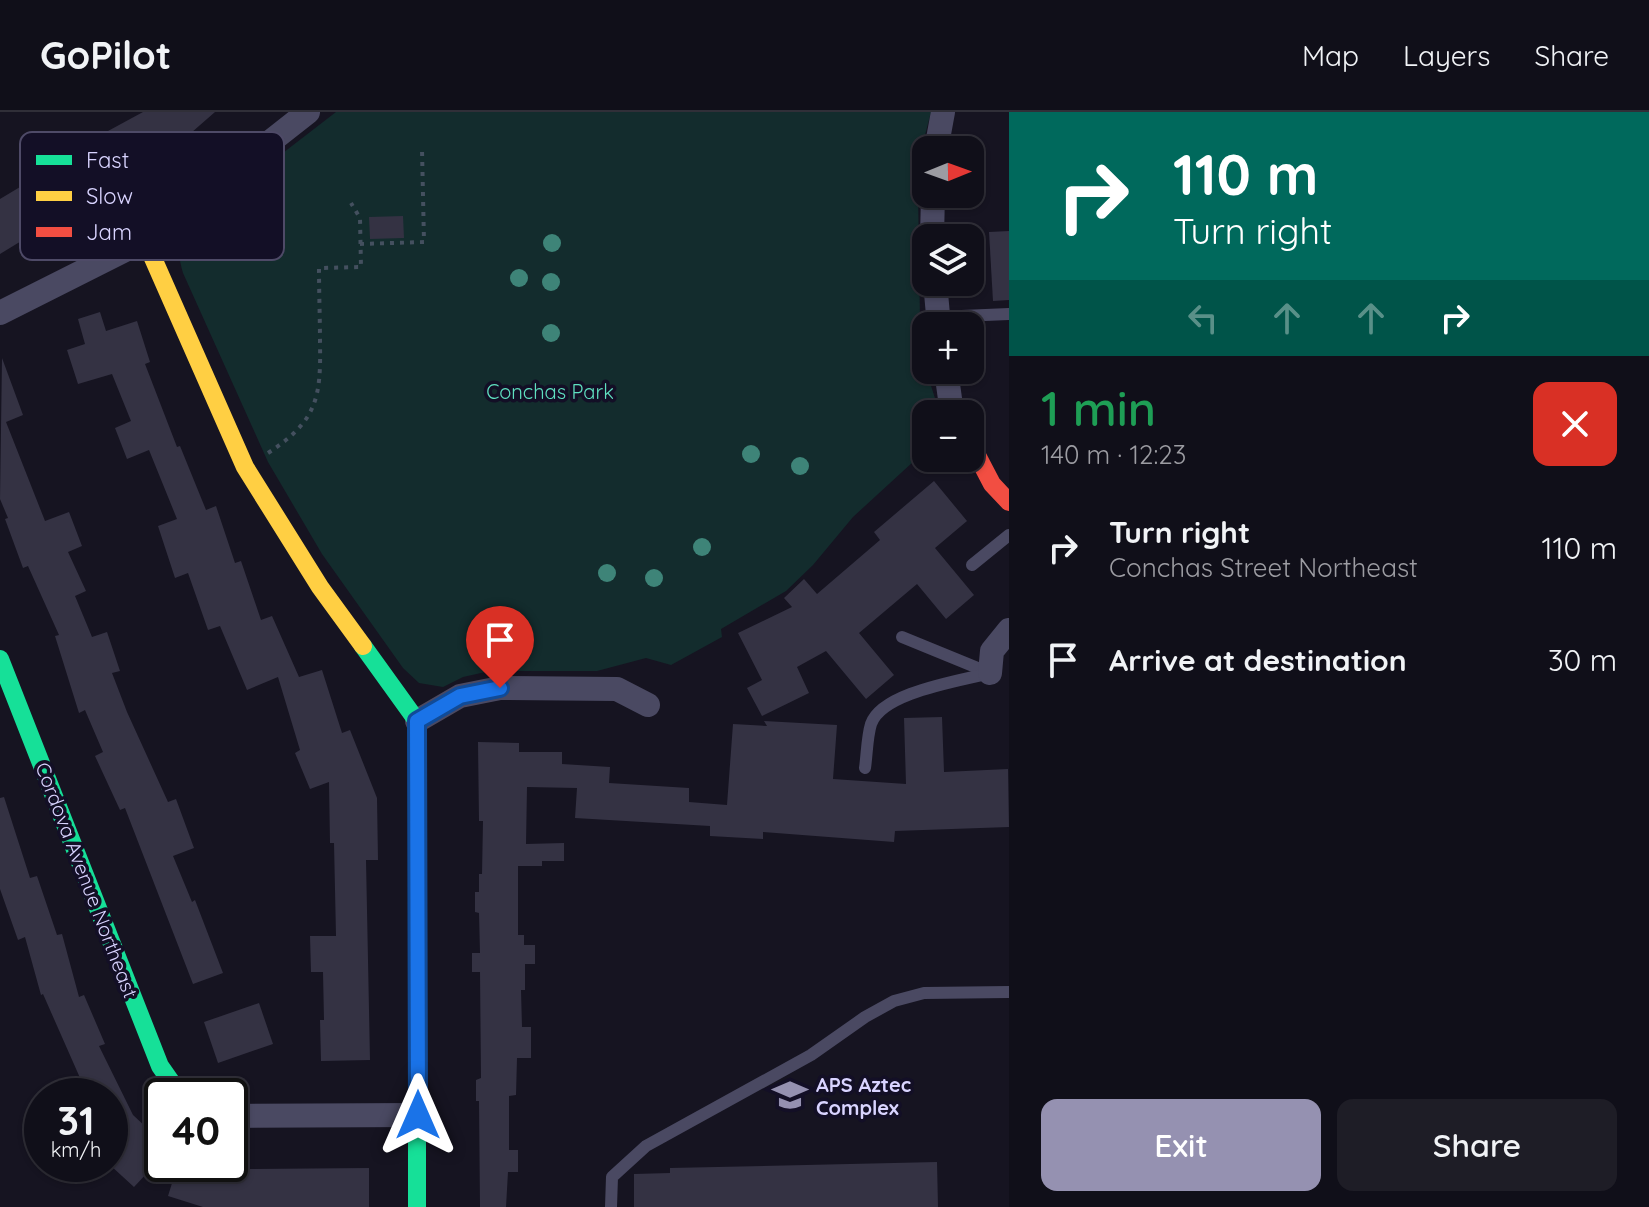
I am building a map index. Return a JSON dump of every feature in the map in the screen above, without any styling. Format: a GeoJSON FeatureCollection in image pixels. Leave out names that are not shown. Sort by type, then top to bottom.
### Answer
{"type":"FeatureCollection","features":[{"type":"Feature","properties":{"kind":"street"},"geometry":{"type":"LineString","coordinates":[[282,120],[308,112]]}},
{"type":"Feature","properties":{"kind":"street"},"geometry":{"type":"LineString","coordinates":[[939,136],[943,112]]}},
{"type":"Feature","properties":{"kind":"street"},"geometry":{"type":"LineString","coordinates":[[0,313],[105,260]]}},
{"type":"Feature","properties":{"kind":"street"},"geometry":{"type":"LineString","coordinates":[[154,260],[245,467],[320,587],[417,721],[417,1207]]}},
{"type":"Feature","properties":{"kind":"street"},"geometry":{"type":"LineString","coordinates":[[984,469],[992,484],[1009,502]]}},
{"type":"Feature","properties":{"kind":"street"},"geometry":{"type":"LineString","coordinates":[[990,673],[992,651],[1009,630]]}},
{"type":"Feature","properties":{"kind":"street","name":"Cordova Avenue Northeast"},"geometry":{"type":"LineString","coordinates":[[0,659],[160,1066],[168,1078]]}},
{"type":"Feature","properties":{"kind":"street"},"geometry":{"type":"LineString","coordinates":[[417,721],[460,696],[500,688],[617,689],[648,705]]}},
{"type":"Feature","properties":{"kind":"street"},"geometry":{"type":"LineString","coordinates":[[248,1116],[418,1115]]}},
{"type":"Feature","properties":{"kind":"lane"},"geometry":{"type":"LineString","coordinates":[[984,317],[1009,314]]}},
{"type":"Feature","properties":{"kind":"lane"},"geometry":{"type":"LineString","coordinates":[[972,565],[1009,535]]}},
{"type":"Feature","properties":{"kind":"lane"},"geometry":{"type":"LineString","coordinates":[[902,637],[990,673]]}},
{"type":"Feature","properties":{"kind":"lane"},"geometry":{"type":"LineString","coordinates":[[865,768],[872,722],[890,702],[936,686],[990,673]]}},
{"type":"Feature","properties":{"kind":"lane"},"geometry":{"type":"LineString","coordinates":[[611,1207],[612,1177],[646,1146],[811,1055],[884,1006],[924,993],[1009,992]]}},
{"type":"Feature","properties":{"kind":"path"},"geometry":{"type":"LineString","coordinates":[[360,244],[424,242],[422,149]]}},
{"type":"Feature","properties":{"kind":"path"},"geometry":{"type":"LineString","coordinates":[[267,454],[300,428],[319,391],[319,268],[361,267],[360,218],[351,203]]}},
{"type":"Feature","properties":{"kind":"green space","name":"Conchas Park"},"geometry":{"type":"Polygon","coordinates":[[[336,112],[931,112],[925,136],[912,136],[912,208],[918,208],[919,224],[912,224],[912,296],[920,296],[920,312],[912,312],[912,384],[930,384],[936,400],[912,400],[912,463],[853,517],[813,565],[786,591],[721,629],[722,637],[671,665],[646,658],[597,671],[490,671],[463,677],[443,687],[419,683],[403,668],[322,554],[268,462],[183,273],[180,260],[284,260],[284,152],[336,112]]]}},
{"type":"Feature","properties":{"kind":"building"},"geometry":{"type":"Polygon","coordinates":[[[143,112],[215,112],[192,132],[108,131],[143,112]]]}},
{"type":"Feature","properties":{"kind":"building"},"geometry":{"type":"Polygon","coordinates":[[[20,187],[20,242],[0,254],[0,199],[20,187]]]}},
{"type":"Feature","properties":{"kind":"building"},"geometry":{"type":"Polygon","coordinates":[[[403,216],[404,238],[370,239],[369,217],[403,216]]]}},
{"type":"Feature","properties":{"kind":"building"},"geometry":{"type":"Polygon","coordinates":[[[1009,231],[1009,300],[993,301],[989,232],[1009,231]]]}},
{"type":"Feature","properties":{"kind":"building"},"geometry":{"type":"Polygon","coordinates":[[[100,312],[106,331],[137,321],[150,362],[145,364],[177,447],[180,446],[206,510],[216,506],[235,563],[241,561],[261,620],[272,616],[299,677],[322,670],[342,733],[350,730],[377,798],[378,860],[366,860],[370,1060],[321,1061],[323,972],[311,972],[310,936],[336,936],[329,782],[310,789],[295,753],[300,750],[278,677],[247,690],[220,626],[208,630],[188,573],[175,578],[158,526],[177,519],[149,450],[127,459],[115,428],[131,421],[112,374],[78,384],[67,350],[85,344],[78,319],[100,312]]]}},
{"type":"Feature","properties":{"kind":"building"},"geometry":{"type":"Polygon","coordinates":[[[2,358],[23,415],[6,422],[45,521],[69,512],[82,546],[68,552],[86,591],[75,596],[92,637],[107,632],[120,671],[112,673],[127,712],[168,802],[176,799],[194,848],[173,856],[192,902],[195,900],[223,973],[193,984],[125,808],[120,810],[95,756],[103,752],[85,710],[79,713],[55,636],[59,635],[28,566],[23,568],[5,519],[8,518],[0,499],[2,358]]]}},
{"type":"Feature","properties":{"kind":"building"},"geometry":{"type":"Polygon","coordinates":[[[934,481],[967,521],[935,548],[974,595],[946,619],[917,584],[859,633],[894,675],[866,699],[826,651],[797,667],[809,693],[762,716],[747,688],[762,680],[738,633],[792,607],[784,598],[804,579],[817,594],[880,540],[874,532],[934,481]]]}},
{"type":"Feature","properties":{"kind":"building"},"geometry":{"type":"Polygon","coordinates":[[[942,717],[944,772],[1008,769],[1009,827],[895,831],[894,842],[763,832],[763,839],[710,836],[710,826],[575,818],[577,788],[527,787],[526,844],[564,843],[564,861],[542,861],[542,866],[518,866],[518,935],[524,935],[524,945],[535,945],[535,964],[525,964],[525,990],[521,990],[522,1027],[531,1027],[531,1058],[517,1058],[516,1095],[509,1096],[509,1150],[518,1150],[518,1172],[508,1172],[506,1207],[480,1207],[476,1080],[481,1078],[480,972],[472,972],[472,953],[480,953],[479,913],[475,912],[475,892],[479,892],[479,874],[482,874],[483,821],[479,821],[478,742],[519,743],[519,752],[562,752],[562,764],[610,767],[609,783],[689,788],[689,802],[727,805],[733,724],[767,726],[764,721],[837,725],[833,779],[906,784],[904,718],[942,717]]]}},
{"type":"Feature","properties":{"kind":"building"},"geometry":{"type":"Polygon","coordinates":[[[4,797],[30,878],[37,876],[57,935],[62,934],[79,997],[84,995],[105,1044],[99,1046],[115,1078],[80,1078],[41,995],[25,937],[18,940],[0,889],[0,798],[4,797]]]}},
{"type":"Feature","properties":{"kind":"building"},"geometry":{"type":"Polygon","coordinates":[[[259,1003],[273,1044],[218,1063],[204,1022],[259,1003]]]}},
{"type":"Feature","properties":{"kind":"building"},"geometry":{"type":"Polygon","coordinates":[[[128,1105],[144,1125],[144,1176],[134,1187],[128,1182],[128,1105]]]}},
{"type":"Feature","properties":{"kind":"building"},"geometry":{"type":"Polygon","coordinates":[[[937,1162],[938,1207],[634,1207],[634,1174],[670,1173],[670,1168],[937,1162]]]}},
{"type":"Feature","properties":{"kind":"building"},"geometry":{"type":"Polygon","coordinates":[[[369,1168],[369,1207],[203,1207],[168,1196],[172,1182],[248,1182],[248,1169],[369,1168]]]}},
{"type":"Feature","properties":{"kind":"traffic: fast"},"geometry":{"type":"LineString","coordinates":[[363,646],[417,721],[417,1207]]}},
{"type":"Feature","properties":{"kind":"traffic: fast"},"geometry":{"type":"LineString","coordinates":[[0,659],[160,1066],[168,1078]]}},
{"type":"Feature","properties":{"kind":"traffic: slow"},"geometry":{"type":"LineString","coordinates":[[154,260],[245,467],[320,587],[363,646]]}},
{"type":"Feature","properties":{"kind":"traffic: jam"},"geometry":{"type":"LineString","coordinates":[[984,469],[992,484],[1009,502]]}},
{"type":"Feature","properties":{"kind":"place","name":"APS Aztec Complex"},"geometry":{"type":"Point","coordinates":[790,1095]}},
{"type":"Feature","properties":{"kind":"route"},"geometry":{"type":"LineString","coordinates":[[418,1115],[417,721],[460,696],[500,688]]}}]}
